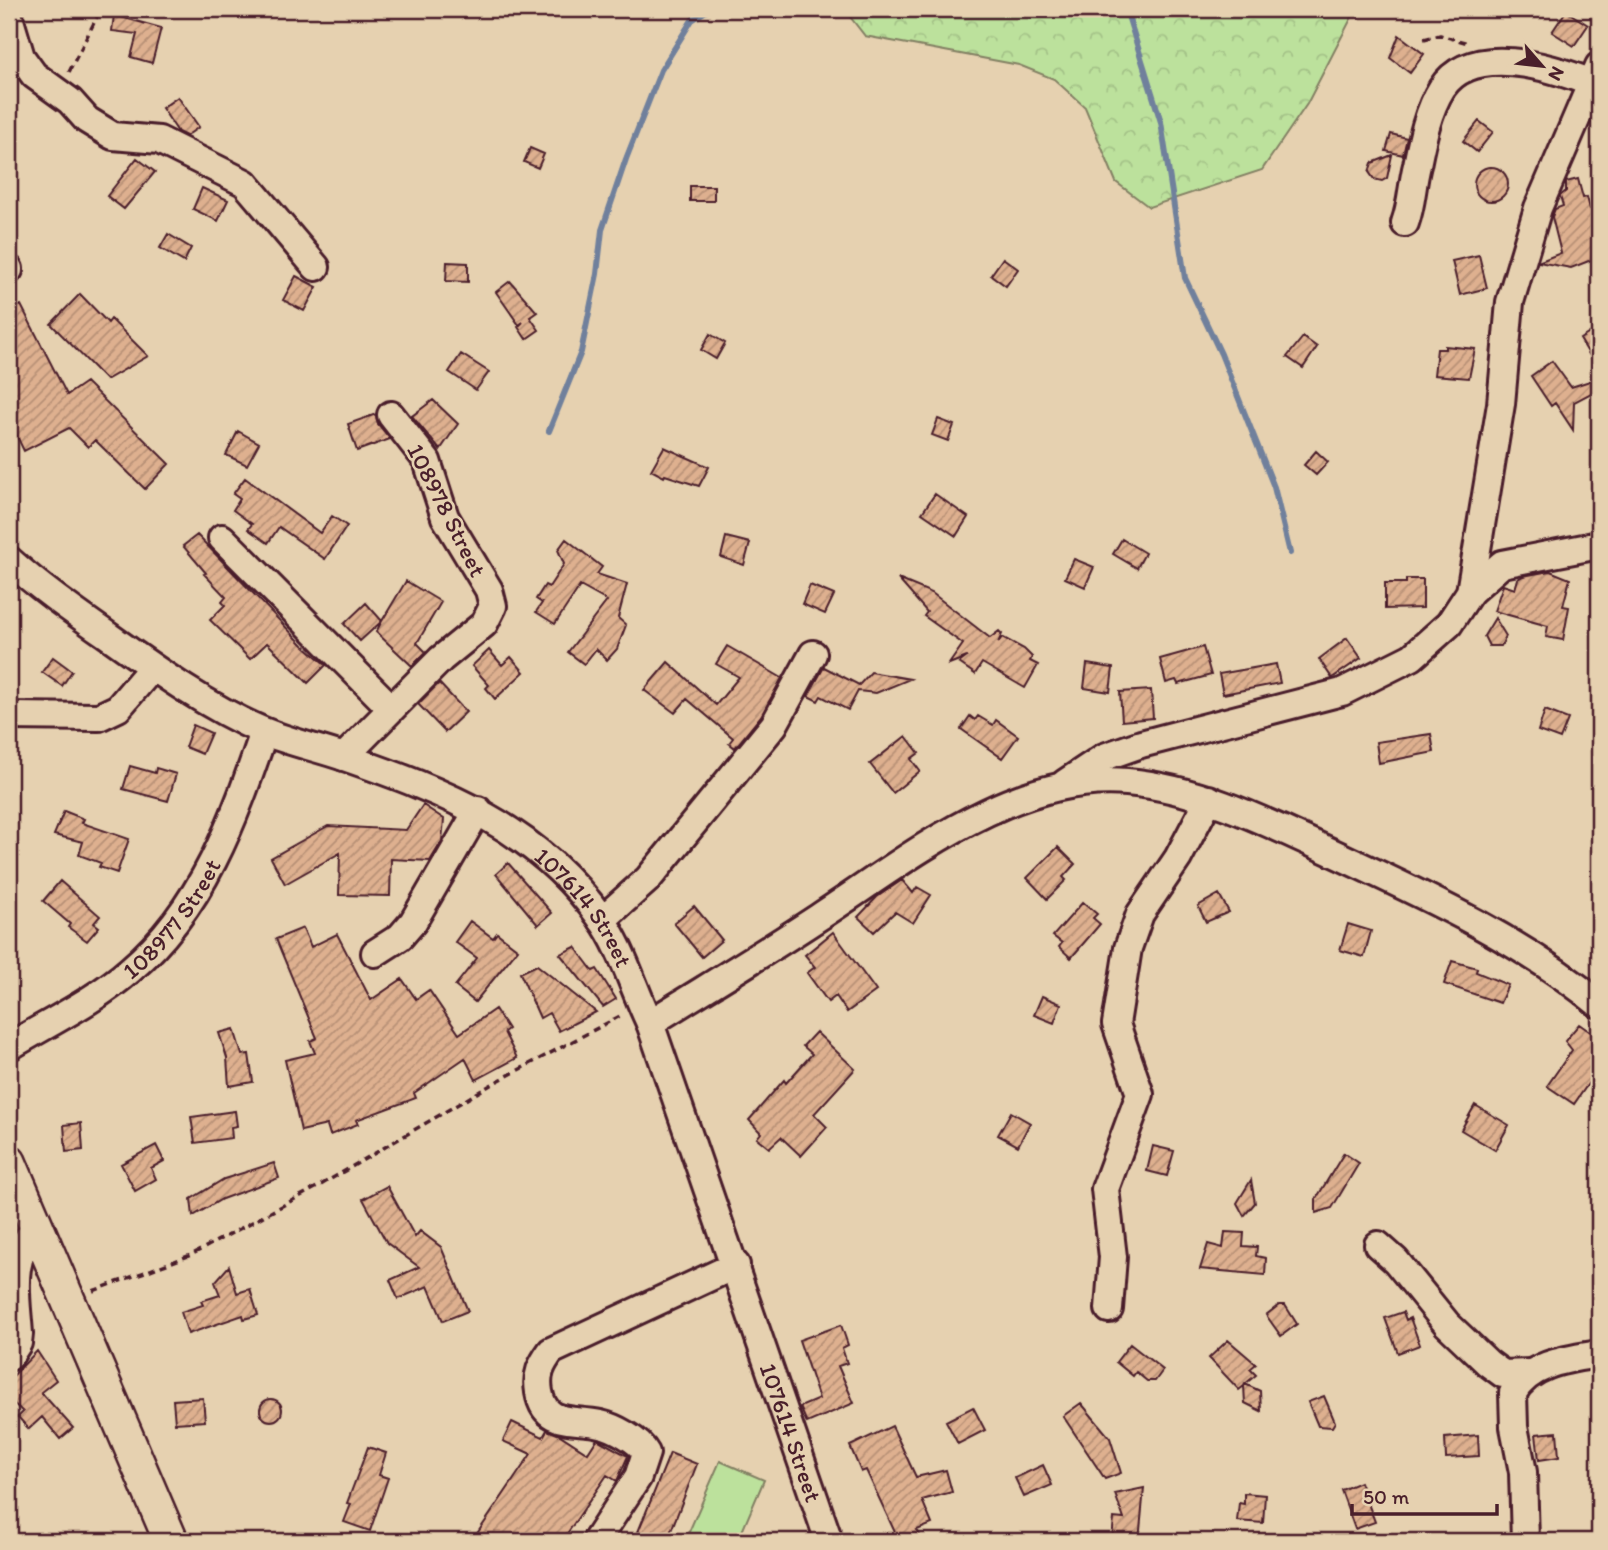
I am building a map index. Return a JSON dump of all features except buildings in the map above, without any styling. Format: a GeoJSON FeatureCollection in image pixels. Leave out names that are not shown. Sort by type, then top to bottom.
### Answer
{"type":"FeatureCollection","features":[{"type":"Feature","properties":{"kind":"main road"},"geometry":{"type":"LineString","coordinates":[[9,1163],[25,1214],[68,1300],[171,1541]]}},
{"type":"Feature","properties":{"kind":"street"},"geometry":{"type":"LineString","coordinates":[[9,17],[21,57],[34,75],[53,87],[87,120],[113,136],[159,140],[245,183],[316,267]]}},
{"type":"Feature","properties":{"kind":"street"},"geometry":{"type":"LineString","coordinates":[[1405,223],[1432,110],[1443,88],[1460,70],[1484,64],[1525,63],[1596,74],[1538,208],[1510,302],[1501,404],[1470,592]]}},
{"type":"Feature","properties":{"kind":"street","name":"108978 Street"},"geometry":{"type":"LineString","coordinates":[[344,757],[441,659],[484,624],[493,606],[489,590],[446,517],[427,461],[391,415]]}},
{"type":"Feature","properties":{"kind":"street"},"geometry":{"type":"LineString","coordinates":[[222,538],[391,708]]}},
{"type":"Feature","properties":{"kind":"street"},"geometry":{"type":"LineString","coordinates":[[646,1014],[818,918],[945,833],[984,814],[1057,788],[1104,757],[1141,744],[1342,692],[1386,673],[1429,644],[1449,624],[1470,592],[1488,573],[1502,564],[1599,545]]}},
{"type":"Feature","properties":{"kind":"street","name":"107614 Street"},"geometry":{"type":"LineString","coordinates":[[9,560],[152,668],[219,710],[264,732],[344,757],[478,810],[525,841],[566,877],[602,920],[626,964],[646,1014],[736,1265],[829,1541]]}},
{"type":"Feature","properties":{"kind":"street"},"geometry":{"type":"LineString","coordinates":[[602,920],[648,879],[774,725],[813,654]]}},
{"type":"Feature","properties":{"kind":"street"},"geometry":{"type":"LineString","coordinates":[[9,716],[99,717],[118,708],[152,668]]}},
{"type":"Feature","properties":{"kind":"street","name":"108977 Street"},"geometry":{"type":"LineString","coordinates":[[9,1047],[130,971],[167,933],[215,861],[264,732]]}},
{"type":"Feature","properties":{"kind":"street"},"geometry":{"type":"LineString","coordinates":[[1057,788],[1126,782],[1163,787],[1209,799],[1374,872],[1485,928],[1577,986],[1599,1004]]}},
{"type":"Feature","properties":{"kind":"street"},"geometry":{"type":"LineString","coordinates":[[1109,1309],[1113,1257],[1105,1189],[1140,1094],[1116,1024],[1126,958],[1140,914],[1178,858],[1209,799]]}},
{"type":"Feature","properties":{"kind":"street"},"geometry":{"type":"LineString","coordinates":[[375,953],[400,937],[413,922],[478,810]]}},
{"type":"Feature","properties":{"kind":"street"},"geometry":{"type":"LineString","coordinates":[[9,1357],[18,1343],[16,1262],[24,1241],[25,1214]]}},
{"type":"Feature","properties":{"kind":"street"},"geometry":{"type":"LineString","coordinates":[[1378,1245],[1447,1324],[1503,1374],[1530,1373],[1548,1365],[1599,1354]]}},
{"type":"Feature","properties":{"kind":"street"},"geometry":{"type":"LineString","coordinates":[[596,1541],[638,1476],[646,1453],[643,1447],[611,1428],[558,1419],[547,1413],[539,1394],[539,1369],[551,1351],[736,1265]]}},
{"type":"Feature","properties":{"kind":"street"},"geometry":{"type":"LineString","coordinates":[[1525,1541],[1523,1472],[1514,1427],[1513,1393],[1530,1373]]}},
{"type":"Feature","properties":{"kind":"path"},"geometry":{"type":"LineString","coordinates":[[53,87],[65,79],[101,9]]}},
{"type":"Feature","properties":{"kind":"path"},"geometry":{"type":"LineString","coordinates":[[68,1300],[191,1255],[319,1186],[494,1083],[646,1014]]}},
{"type":"Feature","properties":{"kind":"green space"},"geometry":{"type":"Polygon","coordinates":[[[844,9],[1356,9],[1307,104],[1262,170],[1149,207],[1116,182],[1085,107],[1054,79],[1019,65],[865,36],[844,9]]]}},
{"type":"Feature","properties":{"kind":"green space"},"geometry":{"type":"Polygon","coordinates":[[[720,1461],[764,1480],[738,1541],[685,1541],[720,1461]]]}},
{"type":"Feature","properties":{"kind":"waterway"},"geometry":{"type":"LineString","coordinates":[[549,431],[581,352],[597,274],[602,230],[626,159],[661,70],[692,20],[709,9]]}},
{"type":"Feature","properties":{"kind":"waterway"},"geometry":{"type":"LineString","coordinates":[[1126,9],[1161,122],[1185,278],[1221,354],[1274,487],[1290,553]]}}]}
